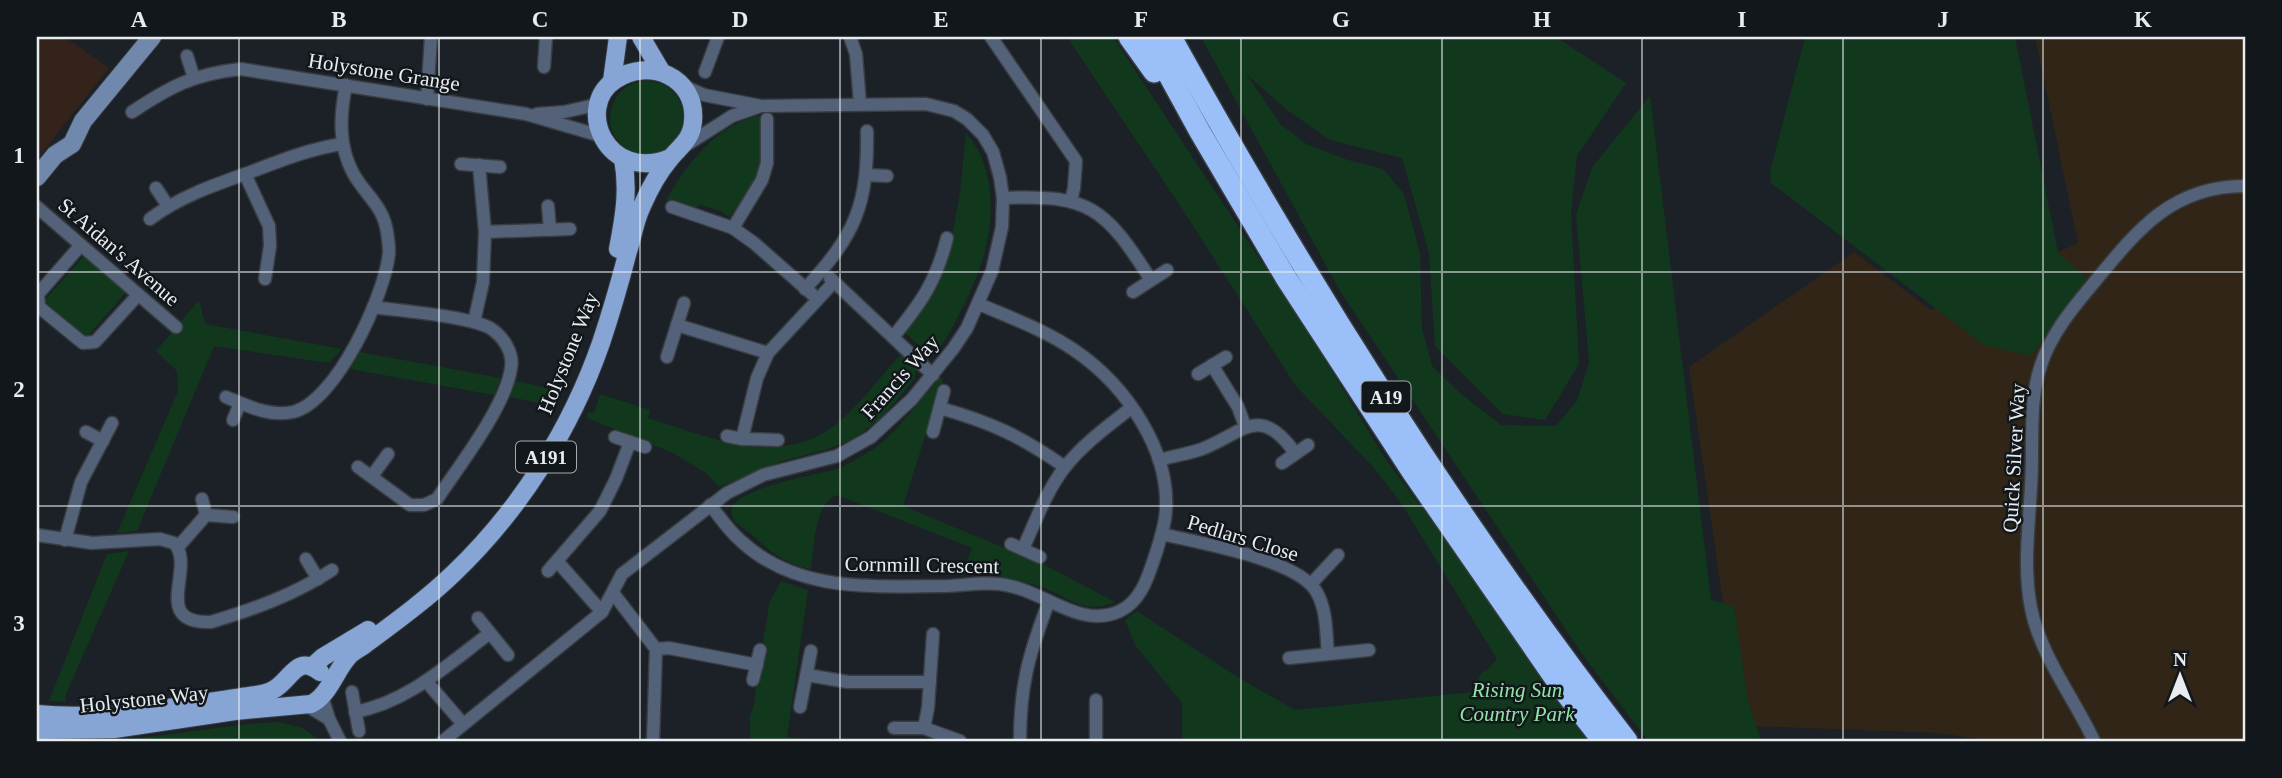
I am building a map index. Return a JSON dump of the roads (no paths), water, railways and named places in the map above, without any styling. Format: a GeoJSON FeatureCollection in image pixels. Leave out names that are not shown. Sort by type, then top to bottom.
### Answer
{"type":"FeatureCollection","features":[{"type":"Feature","properties":{"kind":"highway"},"geometry":{"type":"LineString","coordinates":[[1129,37],[1200,132]]}},
{"type":"Feature","properties":{"kind":"highway","name":"A19"},"geometry":{"type":"LineString","coordinates":[[1148,37],[1286,278],[1413,474],[1561,687],[1603,741]]}},
{"type":"Feature","properties":{"kind":"highway","name":"A19"},"geometry":{"type":"LineString","coordinates":[[1171,37],[1287,240],[1408,432],[1485,545],[1627,741]]}},
{"type":"Feature","properties":{"kind":"main road"},"geometry":{"type":"LineString","coordinates":[[618,37],[612,81],[599,104],[601,136],[610,149],[623,159],[647,165],[676,153]]}},
{"type":"Feature","properties":{"kind":"main road"},"geometry":{"type":"LineString","coordinates":[[642,37],[661,72]]}},
{"type":"Feature","properties":{"kind":"main road"},"geometry":{"type":"LineString","coordinates":[[612,81],[628,72],[644,69],[661,72],[681,85]]}},
{"type":"Feature","properties":{"kind":"main road","name":"Holystone Way"},"geometry":{"type":"LineString","coordinates":[[37,730],[114,729],[315,702],[349,656],[453,573],[490,536],[520,497],[575,405],[600,344],[641,208],[654,181],[690,136],[692,106],[681,85]]}},
{"type":"Feature","properties":{"kind":"main road","name":"Holystone Way"},"geometry":{"type":"LineString","coordinates":[[37,714],[88,716],[126,713],[256,695],[273,690],[297,668],[312,667],[323,657],[362,634],[412,599],[443,572],[482,534],[515,493],[544,448],[590,351],[615,262],[626,209],[626,173],[623,159]]}},
{"type":"Feature","properties":{"kind":"main road"},"geometry":{"type":"LineString","coordinates":[[312,667],[323,677],[323,694]]}},
{"type":"Feature","properties":{"kind":"main road"},"geometry":{"type":"LineString","coordinates":[[287,680],[289,696],[302,704]]}},
{"type":"Feature","properties":{"kind":"street"},"geometry":{"type":"LineString","coordinates":[[37,177],[55,155],[72,144],[83,121],[152,37]]}},
{"type":"Feature","properties":{"kind":"street"},"geometry":{"type":"LineString","coordinates":[[427,99],[431,37]]}},
{"type":"Feature","properties":{"kind":"street"},"geometry":{"type":"LineString","coordinates":[[544,68],[545,37]]}},
{"type":"Feature","properties":{"kind":"street"},"geometry":{"type":"LineString","coordinates":[[705,72],[718,37]]}},
{"type":"Feature","properties":{"kind":"street"},"geometry":{"type":"LineString","coordinates":[[850,37],[856,54],[860,104]]}},
{"type":"Feature","properties":{"kind":"street"},"geometry":{"type":"LineString","coordinates":[[991,37],[1076,161],[1071,201]]}},
{"type":"Feature","properties":{"kind":"street"},"geometry":{"type":"LineString","coordinates":[[187,56],[194,78]]}},
{"type":"Feature","properties":{"kind":"street","name":"Holystone Grange"},"geometry":{"type":"LineString","coordinates":[[132,112],[161,93],[194,78],[210,72],[240,69],[526,114],[601,136]]}},
{"type":"Feature","properties":{"kind":"street"},"geometry":{"type":"LineString","coordinates":[[226,397],[275,414],[295,411],[312,403],[329,386],[351,352],[373,307],[389,253],[387,230],[379,207],[353,173],[342,144],[342,109],[346,85]]}},
{"type":"Feature","properties":{"kind":"street","name":"Francis Way"},"geometry":{"type":"LineString","coordinates":[[443,741],[602,612],[622,575],[710,505],[763,475],[827,459],[856,448],[887,424],[933,375],[967,328],[1000,247],[1003,198],[993,152],[983,135],[967,119],[938,105],[761,106],[705,95],[681,85]]}},
{"type":"Feature","properties":{"kind":"street","name":"Holystone Grange"},"geometry":{"type":"LineString","coordinates":[[526,114],[564,112],[599,104]]}},
{"type":"Feature","properties":{"kind":"street","name":"Francis Way"},"geometry":{"type":"LineString","coordinates":[[676,153],[732,116],[761,106]]}},
{"type":"Feature","properties":{"kind":"street"},"geometry":{"type":"LineString","coordinates":[[733,228],[765,172],[767,118]]}},
{"type":"Feature","properties":{"kind":"street"},"geometry":{"type":"LineString","coordinates":[[806,289],[846,239],[857,216],[867,175],[867,131]]}},
{"type":"Feature","properties":{"kind":"street"},"geometry":{"type":"LineString","coordinates":[[150,219],[168,206],[245,174],[313,148],[342,144]]}},
{"type":"Feature","properties":{"kind":"street"},"geometry":{"type":"LineString","coordinates":[[461,164],[500,167]]}},
{"type":"Feature","properties":{"kind":"street"},"geometry":{"type":"LineString","coordinates":[[474,322],[483,282],[485,232],[479,165]]}},
{"type":"Feature","properties":{"kind":"street"},"geometry":{"type":"LineString","coordinates":[[245,174],[269,226],[270,246],[265,279]]}},
{"type":"Feature","properties":{"kind":"street"},"geometry":{"type":"LineString","coordinates":[[867,175],[887,176]]}},
{"type":"Feature","properties":{"kind":"street","name":"Quick Silver Way"},"geometry":{"type":"LineString","coordinates":[[2094,741],[2042,644],[2031,610],[2028,559],[2035,405],[2040,366],[2049,344],[2071,310],[2144,224],[2166,208],[2197,194],[2226,187],[2245,186]]}},
{"type":"Feature","properties":{"kind":"street"},"geometry":{"type":"LineString","coordinates":[[156,188],[168,206]]}},
{"type":"Feature","properties":{"kind":"street"},"geometry":{"type":"LineString","coordinates":[[1003,198],[1040,197],[1071,201],[1093,211],[1125,240],[1151,280]]}},
{"type":"Feature","properties":{"kind":"street","name":"St Aidan's Avenue"},"geometry":{"type":"LineString","coordinates":[[37,206],[176,327]]}},
{"type":"Feature","properties":{"kind":"street"},"geometry":{"type":"LineString","coordinates":[[548,206],[550,230]]}},
{"type":"Feature","properties":{"kind":"street"},"geometry":{"type":"LineString","coordinates":[[672,207],[733,228],[754,243],[818,300]]}},
{"type":"Feature","properties":{"kind":"street"},"geometry":{"type":"LineString","coordinates":[[485,232],[570,229]]}},
{"type":"Feature","properties":{"kind":"street"},"geometry":{"type":"LineString","coordinates":[[893,337],[931,286],[940,266],[947,238]]}},
{"type":"Feature","properties":{"kind":"street"},"geometry":{"type":"LineString","coordinates":[[82,245],[38,294],[39,307],[83,343],[95,342],[138,295]]}},
{"type":"Feature","properties":{"kind":"street"},"geometry":{"type":"LineString","coordinates":[[1133,292],[1167,270]]}},
{"type":"Feature","properties":{"kind":"street"},"geometry":{"type":"LineString","coordinates":[[822,271],[933,375]]}},
{"type":"Feature","properties":{"kind":"street"},"geometry":{"type":"LineString","coordinates":[[743,439],[757,378],[768,353],[834,282]]}},
{"type":"Feature","properties":{"kind":"street"},"geometry":{"type":"LineString","coordinates":[[667,356],[684,303]]}},
{"type":"Feature","properties":{"kind":"street","name":"Cornmill Crescent"},"geometry":{"type":"LineString","coordinates":[[710,505],[740,541],[795,575],[828,582],[864,585],[998,584],[1023,590],[1079,615],[1108,615],[1132,604],[1145,584],[1165,517],[1165,494],[1159,460],[1146,431],[1107,378],[1072,348],[1034,327],[979,304]]}},
{"type":"Feature","properties":{"kind":"street"},"geometry":{"type":"LineString","coordinates":[[358,467],[411,505],[424,505],[437,499],[489,419],[505,390],[512,366],[510,352],[491,329],[474,322],[373,307]]}},
{"type":"Feature","properties":{"kind":"street"},"geometry":{"type":"LineString","coordinates":[[677,325],[768,353]]}},
{"type":"Feature","properties":{"kind":"street"},"geometry":{"type":"LineString","coordinates":[[1198,374],[1226,357]]}},
{"type":"Feature","properties":{"kind":"street"},"geometry":{"type":"LineString","coordinates":[[1212,365],[1238,407],[1245,426]]}},
{"type":"Feature","properties":{"kind":"street"},"geometry":{"type":"LineString","coordinates":[[933,432],[944,391]]}},
{"type":"Feature","properties":{"kind":"street"},"geometry":{"type":"LineString","coordinates":[[233,420],[240,403]]}},
{"type":"Feature","properties":{"kind":"street"},"geometry":{"type":"LineString","coordinates":[[940,408],[993,424],[1027,440],[1065,467]]}},
{"type":"Feature","properties":{"kind":"street"},"geometry":{"type":"LineString","coordinates":[[1023,550],[1065,467],[1087,444],[1131,408]]}},
{"type":"Feature","properties":{"kind":"street"},"geometry":{"type":"LineString","coordinates":[[65,540],[75,497],[112,423]]}},
{"type":"Feature","properties":{"kind":"street"},"geometry":{"type":"LineString","coordinates":[[1159,460],[1202,449],[1245,426],[1256,425],[1272,429],[1284,437],[1296,453]]}},
{"type":"Feature","properties":{"kind":"street"},"geometry":{"type":"LineString","coordinates":[[86,432],[103,441]]}},
{"type":"Feature","properties":{"kind":"street"},"geometry":{"type":"LineString","coordinates":[[727,436],[778,440]]}},
{"type":"Feature","properties":{"kind":"street"},"geometry":{"type":"LineString","coordinates":[[615,437],[645,447]]}},
{"type":"Feature","properties":{"kind":"street"},"geometry":{"type":"LineString","coordinates":[[548,571],[600,511],[630,442]]}},
{"type":"Feature","properties":{"kind":"street"},"geometry":{"type":"LineString","coordinates":[[1282,463],[1308,444]]}},
{"type":"Feature","properties":{"kind":"street"},"geometry":{"type":"LineString","coordinates":[[372,476],[388,454]]}},
{"type":"Feature","properties":{"kind":"street"},"geometry":{"type":"LineString","coordinates":[[202,499],[206,515]]}},
{"type":"Feature","properties":{"kind":"street"},"geometry":{"type":"LineString","coordinates":[[178,547],[206,515]]}},
{"type":"Feature","properties":{"kind":"street"},"geometry":{"type":"LineString","coordinates":[[206,515],[233,517]]}},
{"type":"Feature","properties":{"kind":"street","name":"Pedlars Close"},"geometry":{"type":"LineString","coordinates":[[1162,534],[1286,567],[1311,584],[1324,611],[1328,654]]}},
{"type":"Feature","properties":{"kind":"street"},"geometry":{"type":"LineString","coordinates":[[37,535],[65,540],[109,542],[160,539],[174,543],[178,547],[181,565],[177,586],[178,606],[186,618],[192,621],[211,622],[268,605],[332,570]]}},
{"type":"Feature","properties":{"kind":"street"},"geometry":{"type":"LineString","coordinates":[[1011,544],[1040,557]]}},
{"type":"Feature","properties":{"kind":"street","name":"Pedlars Close"},"geometry":{"type":"LineString","coordinates":[[1311,584],[1338,555]]}},
{"type":"Feature","properties":{"kind":"street"},"geometry":{"type":"LineString","coordinates":[[306,559],[318,579]]}},
{"type":"Feature","properties":{"kind":"street"},"geometry":{"type":"LineString","coordinates":[[558,561],[602,612]]}},
{"type":"Feature","properties":{"kind":"street"},"geometry":{"type":"LineString","coordinates":[[613,593],[656,649],[653,741]]}},
{"type":"Feature","properties":{"kind":"street"},"geometry":{"type":"LineString","coordinates":[[1020,741],[1020,700],[1025,673],[1030,650],[1049,601]]}},
{"type":"Feature","properties":{"kind":"street"},"geometry":{"type":"LineString","coordinates":[[478,618],[508,655]]}},
{"type":"Feature","properties":{"kind":"street"},"geometry":{"type":"LineString","coordinates":[[355,712],[379,708],[408,694],[490,633]]}},
{"type":"Feature","properties":{"kind":"street"},"geometry":{"type":"LineString","coordinates":[[924,728],[933,634]]}},
{"type":"Feature","properties":{"kind":"street"},"geometry":{"type":"LineString","coordinates":[[656,649],[669,648],[757,665]]}},
{"type":"Feature","properties":{"kind":"street"},"geometry":{"type":"LineString","coordinates":[[1289,657],[1369,649]]}},
{"type":"Feature","properties":{"kind":"street"},"geometry":{"type":"LineString","coordinates":[[753,680],[760,650]]}},
{"type":"Feature","properties":{"kind":"street"},"geometry":{"type":"LineString","coordinates":[[800,707],[811,651]]}},
{"type":"Feature","properties":{"kind":"street"},"geometry":{"type":"LineString","coordinates":[[807,675],[848,682],[930,682]]}},
{"type":"Feature","properties":{"kind":"street"},"geometry":{"type":"LineString","coordinates":[[426,681],[463,724]]}},
{"type":"Feature","properties":{"kind":"street"},"geometry":{"type":"LineString","coordinates":[[352,692],[359,731]]}},
{"type":"Feature","properties":{"kind":"street"},"geometry":{"type":"LineString","coordinates":[[323,694],[329,719],[340,741]]}},
{"type":"Feature","properties":{"kind":"street"},"geometry":{"type":"LineString","coordinates":[[1096,700],[1096,741]]}},
{"type":"Feature","properties":{"kind":"street"},"geometry":{"type":"LineString","coordinates":[[302,704],[329,719]]}},
{"type":"Feature","properties":{"kind":"street"},"geometry":{"type":"LineString","coordinates":[[894,728],[924,728],[960,741]]}},
{"type":"Feature","properties":{"kind":"park label","name":"Rising Sun Country Park"},"geometry":{"type":"Point","coordinates":[1517,702]}}]}
